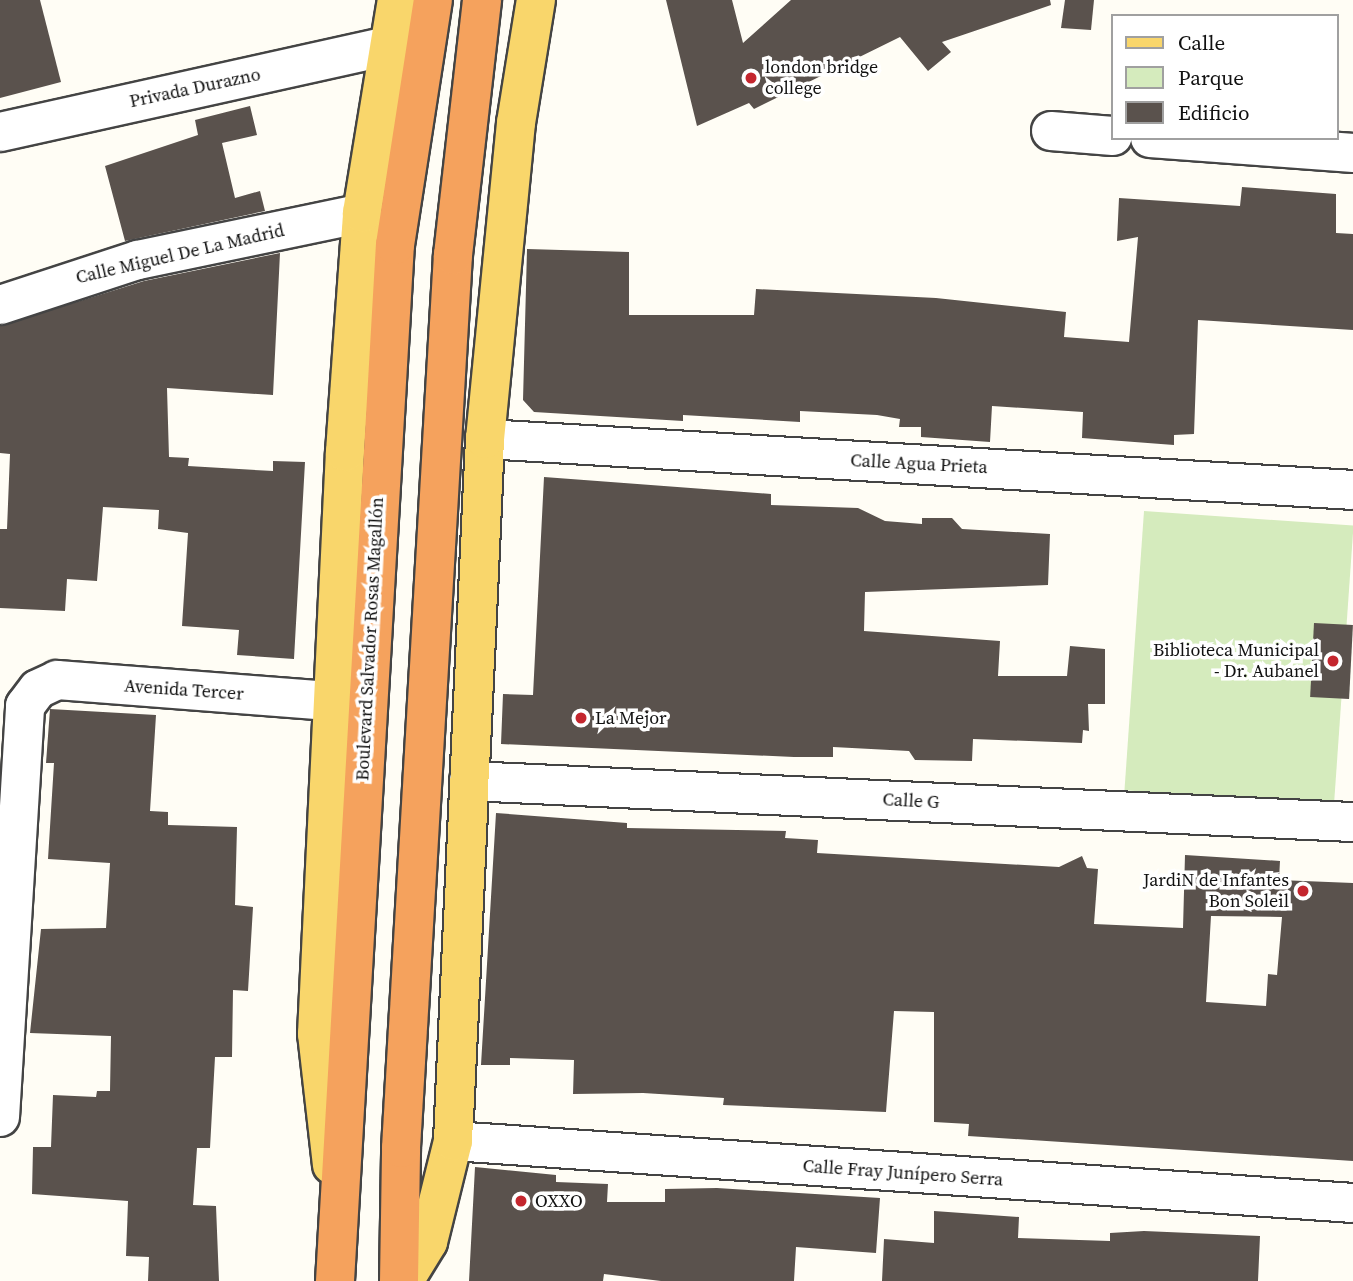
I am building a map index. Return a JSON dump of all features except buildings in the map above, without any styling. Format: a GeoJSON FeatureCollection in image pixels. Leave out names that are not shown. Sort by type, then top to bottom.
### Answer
{"type":"FeatureCollection","features":[{"type":"Feature","properties":{"kind":"highway","name":"Boulevard Salvador Rosas Magallón"},"geometry":{"type":"LineString","coordinates":[[335,1281],[395,245],[433,0]]}},
{"type":"Feature","properties":{"kind":"highway"},"geometry":{"type":"LineString","coordinates":[[402,1281],[401,1148],[453,255],[482,0]]}},
{"type":"Feature","properties":{"kind":"main road"},"geometry":{"type":"LineString","coordinates":[[338,1205],[317,1034],[333,701],[362,213],[397,0]]}},
{"type":"Feature","properties":{"kind":"main road"},"geometry":{"type":"LineString","coordinates":[[402,1281],[429,1242],[453,1141],[485,439],[516,123],[536,0]]}},
{"type":"Feature","properties":{"kind":"street","name":"Privada Durazno"},"geometry":{"type":"LineString","coordinates":[[0,132],[391,45]]}},
{"type":"Feature","properties":{"kind":"street"},"geometry":{"type":"LineString","coordinates":[[1051,131],[1112,136]]}},
{"type":"Feature","properties":{"kind":"street"},"geometry":{"type":"LineString","coordinates":[[1177,140],[1353,153]]}},
{"type":"Feature","properties":{"kind":"street","name":"Calle Miguel De La Madrid"},"geometry":{"type":"LineString","coordinates":[[0,305],[138,260],[362,213]]}},
{"type":"Feature","properties":{"kind":"street","name":"Calle Agua Prieta"},"geometry":{"type":"LineString","coordinates":[[485,439],[1353,490]]}},
{"type":"Feature","properties":{"kind":"street","name":"Avenida Tercer"},"geometry":{"type":"LineString","coordinates":[[0,1117],[25,706],[38,689],[57,680],[333,701]]}},
{"type":"Feature","properties":{"kind":"street","name":"Calle G"},"geometry":{"type":"LineString","coordinates":[[469,780],[1353,822]]}},
{"type":"Feature","properties":{"kind":"street","name":"Calle Fray Junípero Serra"},"geometry":{"type":"LineString","coordinates":[[453,1141],[1353,1203]]}},
{"type":"Feature","properties":{"kind":"green space"},"geometry":{"type":"Polygon","coordinates":[[[1144,511],[1353,526],[1334,805],[1124,790],[1144,511]]]}},
{"type":"Feature","properties":{"kind":"place","name":"london bridge college"},"geometry":{"type":"Point","coordinates":[751,78]}},
{"type":"Feature","properties":{"kind":"place","name":"Biblioteca Municipal - Dr. Aubanel"},"geometry":{"type":"Point","coordinates":[1333,661]}},
{"type":"Feature","properties":{"kind":"place","name":"La Mejor"},"geometry":{"type":"Point","coordinates":[581,718]}},
{"type":"Feature","properties":{"kind":"place","name":"JardiN de Infantes Bon Soleil"},"geometry":{"type":"Point","coordinates":[1303,891]}},
{"type":"Feature","properties":{"kind":"place","name":"OXXO"},"geometry":{"type":"Point","coordinates":[521,1201]}}]}
